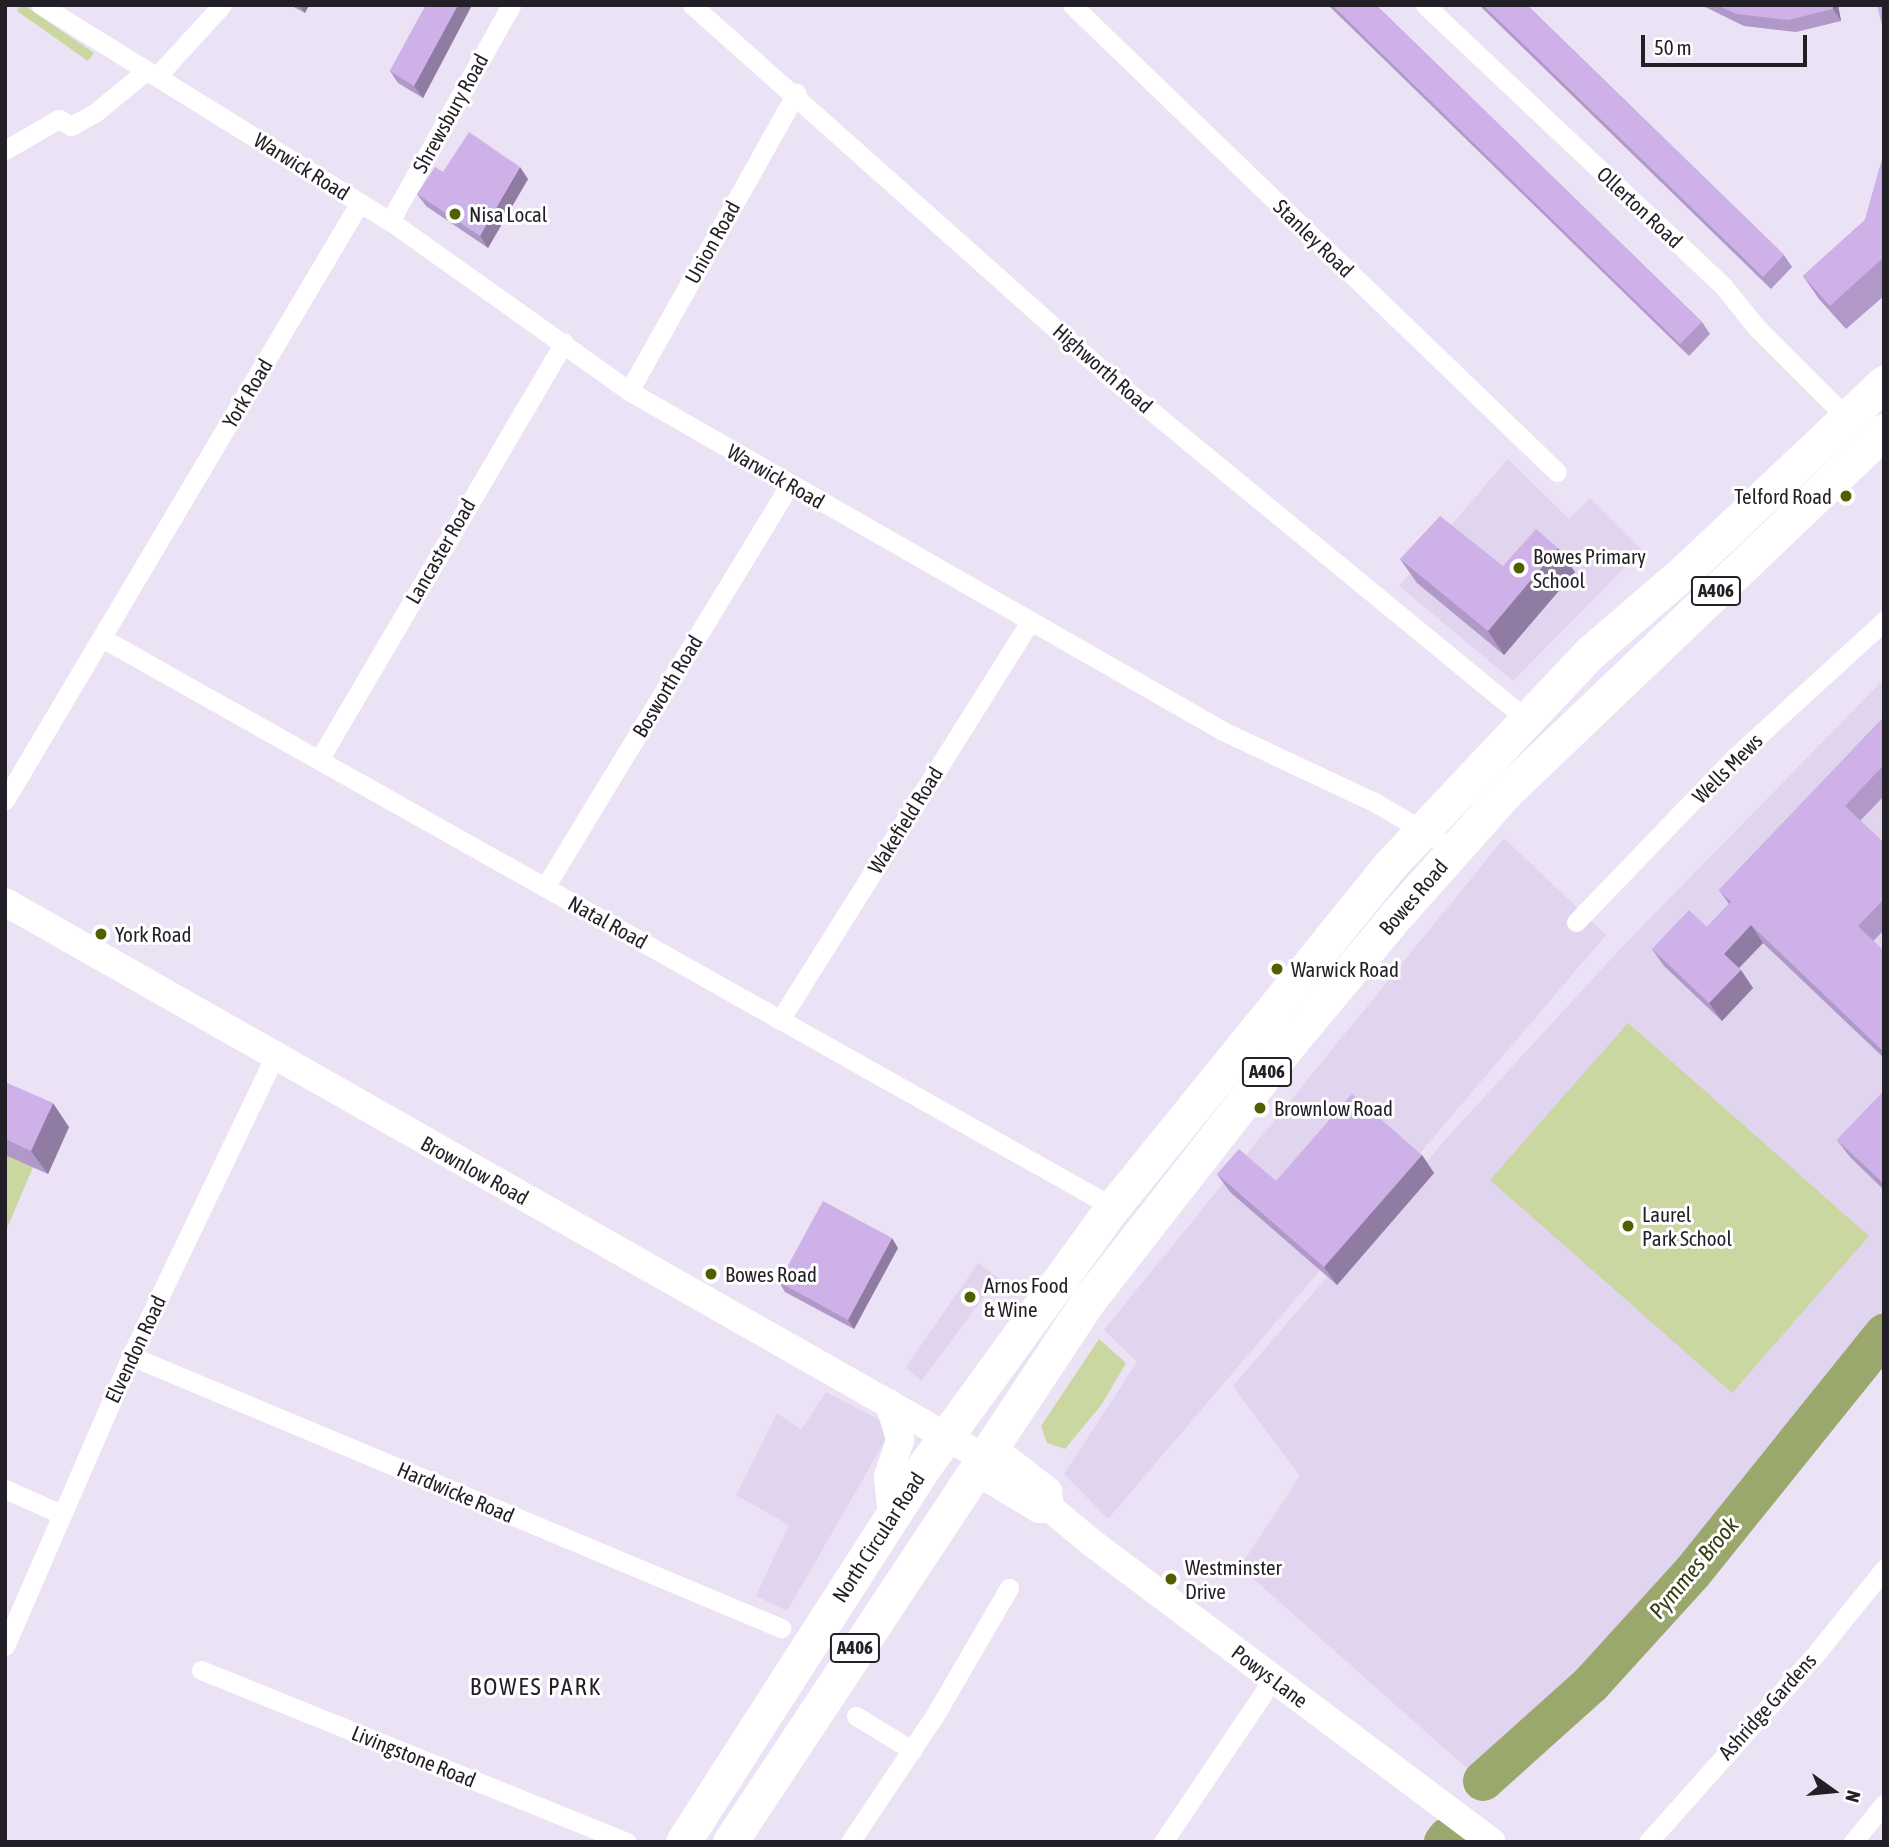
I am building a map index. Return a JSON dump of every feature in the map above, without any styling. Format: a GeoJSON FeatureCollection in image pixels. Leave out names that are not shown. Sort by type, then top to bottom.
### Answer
{"type":"FeatureCollection","features":[{"type":"Feature","properties":{"kind":"highway","name":"Bowes Road"},"geometry":{"type":"LineString","coordinates":[[947,1435],[1113,1207],[1422,831],[1525,719],[1884,383]]}},
{"type":"Feature","properties":{"kind":"highway","name":"Bowes Road"},"geometry":{"type":"LineString","coordinates":[[730,1842],[1088,1301],[1289,1044],[1454,849],[1656,644],[1884,431]]}},
{"type":"Feature","properties":{"kind":"highway","name":"North Circular Road"},"geometry":{"type":"LineString","coordinates":[[796,1634],[892,1513],[947,1435]]}},
{"type":"Feature","properties":{"kind":"highway","name":"A406"},"geometry":{"type":"LineString","coordinates":[[683,1842],[796,1634]]}},
{"type":"Feature","properties":{"kind":"main road","name":"Brownlow Road"},"geometry":{"type":"LineString","coordinates":[[5,902],[274,1057],[947,1435]]}},
{"type":"Feature","properties":{"kind":"main road","name":"A406"},"geometry":{"type":"LineString","coordinates":[[947,1435],[973,1437],[982,1430],[1048,1340],[1088,1301]]}},
{"type":"Feature","properties":{"kind":"main road"},"geometry":{"type":"LineString","coordinates":[[888,1403],[900,1440],[888,1476],[892,1513]]}},
{"type":"Feature","properties":{"kind":"main road","name":"Powys Lane"},"geometry":{"type":"LineString","coordinates":[[947,1435],[984,1458],[1004,1457],[1048,1491],[1051,1508],[1491,1842]]}},
{"type":"Feature","properties":{"kind":"street","name":"Warwick Road"},"geometry":{"type":"LineString","coordinates":[[41,5],[390,221],[629,391],[1223,731],[1376,803],[1454,849]]}},
{"type":"Feature","properties":{"kind":"street"},"geometry":{"type":"LineString","coordinates":[[5,150],[59,119],[71,126],[96,112],[151,74],[222,5]]}},
{"type":"Feature","properties":{"kind":"street","name":"Shrewsbury Road"},"geometry":{"type":"LineString","coordinates":[[390,221],[511,5]]}},
{"type":"Feature","properties":{"kind":"street","name":"Highworth Road"},"geometry":{"type":"LineString","coordinates":[[692,5],[796,93],[1110,377],[1525,719]]}},
{"type":"Feature","properties":{"kind":"street","name":"Stanley Road"},"geometry":{"type":"LineString","coordinates":[[1072,5],[1557,472]]}},
{"type":"Feature","properties":{"kind":"street","name":"Ollerton Road"},"geometry":{"type":"LineString","coordinates":[[1425,5],[1724,287],[1757,328],[1846,417]]}},
{"type":"Feature","properties":{"kind":"street","name":"Union Road"},"geometry":{"type":"LineString","coordinates":[[629,391],[796,93]]}},
{"type":"Feature","properties":{"kind":"street","name":"York Road"},"geometry":{"type":"LineString","coordinates":[[5,800],[360,202]]}},
{"type":"Feature","properties":{"kind":"street","name":"Lancaster Road"},"geometry":{"type":"LineString","coordinates":[[319,760],[564,343]]}},
{"type":"Feature","properties":{"kind":"street","name":"Bosworth Road"},"geometry":{"type":"LineString","coordinates":[[545,887],[789,485]]}},
{"type":"Feature","properties":{"kind":"street","name":"Wakefield Road"},"geometry":{"type":"LineString","coordinates":[[780,1020],[1030,621]]}},
{"type":"Feature","properties":{"kind":"street","name":"Wells Mews"},"geometry":{"type":"LineString","coordinates":[[1576,922],[1735,758],[1884,621]]}},
{"type":"Feature","properties":{"kind":"street","name":"Natal Road"},"geometry":{"type":"LineString","coordinates":[[102,638],[1113,1207]]}},
{"type":"Feature","properties":{"kind":"street","name":"Elvendon Road"},"geometry":{"type":"LineString","coordinates":[[5,1646],[131,1356],[274,1057]]}},
{"type":"Feature","properties":{"kind":"street","name":"Hardwicke Road"},"geometry":{"type":"LineString","coordinates":[[131,1356],[796,1634]]}},
{"type":"Feature","properties":{"kind":"street"},"geometry":{"type":"LineString","coordinates":[[5,1489],[61,1514]]}},
{"type":"Feature","properties":{"kind":"street","name":"Ashridge Gardens"},"geometry":{"type":"LineString","coordinates":[[1648,1842],[1814,1656],[1884,1569]]}},
{"type":"Feature","properties":{"kind":"street"},"geometry":{"type":"LineString","coordinates":[[850,1842],[912,1750],[1009,1588]]}},
{"type":"Feature","properties":{"kind":"street","name":"Livingstone Road"},"geometry":{"type":"LineString","coordinates":[[201,1670],[627,1842]]}},
{"type":"Feature","properties":{"kind":"street"},"geometry":{"type":"LineString","coordinates":[[1163,1842],[1273,1679]]}},
{"type":"Feature","properties":{"kind":"street"},"geometry":{"type":"LineString","coordinates":[[856,1716],[912,1750]]}},
{"type":"Feature","properties":{"kind":"street"},"geometry":{"type":"LineString","coordinates":[[1853,1842],[1884,1804]]}},
{"type":"Feature","properties":{"kind":"shaded area","name":"Bowes Primary School"},"geometry":{"type":"Polygon","coordinates":[[[1508,459],[1569,519],[1590,498],[1642,550],[1513,681],[1399,586],[1508,459]]]}},
{"type":"Feature","properties":{"kind":"shaded area","name":"Laurel Park School"},"geometry":{"type":"Polygon","coordinates":[[[1884,679],[1884,1320],[1753,1480],[1584,1669],[1471,1772],[1240,1567],[1300,1476],[1233,1386],[1453,1131],[1622,947],[1884,679]]]}},
{"type":"Feature","properties":{"kind":"shaded area"},"geometry":{"type":"Polygon","coordinates":[[[1504,838],[1606,935],[1108,1519],[1064,1474],[1137,1362],[1104,1330],[1504,838]]]}},
{"type":"Feature","properties":{"kind":"shaded area"},"geometry":{"type":"Polygon","coordinates":[[[978,1263],[998,1278],[921,1381],[906,1367],[978,1263]]]}},
{"type":"Feature","properties":{"kind":"shaded area"},"geometry":{"type":"Polygon","coordinates":[[[826,1392],[893,1427],[787,1611],[756,1596],[789,1525],[736,1495],[777,1413],[801,1430],[826,1392]]]}},
{"type":"Feature","properties":{"kind":"green space"},"geometry":{"type":"Polygon","coordinates":[[[20,5],[24,5],[94,53],[88,61],[17,11],[20,5]]]}},
{"type":"Feature","properties":{"kind":"green space"},"geometry":{"type":"Polygon","coordinates":[[[1628,1023],[1869,1236],[1732,1393],[1490,1180],[1628,1023]]]}},
{"type":"Feature","properties":{"kind":"green space"},"geometry":{"type":"Polygon","coordinates":[[[5,1155],[33,1167],[5,1233],[5,1155]]]}},
{"type":"Feature","properties":{"kind":"green space"},"geometry":{"type":"Polygon","coordinates":[[[1099,1339],[1126,1363],[1102,1404],[1065,1449],[1047,1443],[1041,1426],[1099,1339]]]}},
{"type":"Feature","properties":{"kind":"building"},"geometry":{"type":"Polygon","coordinates":[[[426,5],[458,5],[414,86],[390,71],[426,5]]]}},
{"type":"Feature","properties":{"kind":"building"},"geometry":{"type":"Polygon","coordinates":[[[1332,5],[1376,5],[1702,322],[1680,344],[1332,5]]]}},
{"type":"Feature","properties":{"kind":"building"},"geometry":{"type":"Polygon","coordinates":[[[1483,5],[1527,5],[1784,255],[1763,277],[1483,5]]]}},
{"type":"Feature","properties":{"kind":"building"},"geometry":{"type":"Polygon","coordinates":[[[1717,5],[1832,5],[1833,9],[1788,20],[1736,14],[1717,5]]]}},
{"type":"Feature","properties":{"kind":"building"},"geometry":{"type":"Polygon","coordinates":[[[1877,5],[1884,5],[1884,34],[1877,5]]]}},
{"type":"Feature","properties":{"kind":"building"},"geometry":{"type":"Polygon","coordinates":[[[469,132],[520,167],[480,236],[417,194],[435,167],[443,172],[469,132]]]}},
{"type":"Feature","properties":{"kind":"building"},"geometry":{"type":"Polygon","coordinates":[[[1884,153],[1884,257],[1830,306],[1803,276],[1865,220],[1884,153]]]}},
{"type":"Feature","properties":{"kind":"building"},"geometry":{"type":"Polygon","coordinates":[[[1440,516],[1503,566],[1536,529],[1558,548],[1488,631],[1400,559],[1440,516]]]}},
{"type":"Feature","properties":{"kind":"building"},"geometry":{"type":"Polygon","coordinates":[[[1884,717],[1884,768],[1882,767],[1845,806],[1882,841],[1884,839],[1884,899],[1858,926],[1884,951],[1884,1052],[1751,925],[1724,954],[1741,970],[1709,1003],[1652,949],[1689,910],[1707,927],[1731,902],[1719,890],[1884,717]]]}},
{"type":"Feature","properties":{"kind":"building"},"geometry":{"type":"Polygon","coordinates":[[[5,1082],[53,1103],[31,1151],[5,1139],[5,1082]]]}},
{"type":"Feature","properties":{"kind":"building"},"geometry":{"type":"Polygon","coordinates":[[[1884,1091],[1884,1184],[1837,1140],[1884,1091]]]}},
{"type":"Feature","properties":{"kind":"building"},"geometry":{"type":"Polygon","coordinates":[[[1352,1094],[1422,1155],[1324,1267],[1217,1174],[1239,1149],[1276,1181],[1352,1094]]]}},
{"type":"Feature","properties":{"kind":"building"},"geometry":{"type":"Polygon","coordinates":[[[823,1201],[892,1238],[848,1320],[779,1282],[823,1201]]]}},
{"type":"Feature","properties":{"kind":"waterway","name":"Pymmes Brook"},"geometry":{"type":"LineString","coordinates":[[1483,1781],[1591,1684],[1692,1573],[1884,1334]]}},
{"type":"Feature","properties":{"kind":"waterway","name":"Pymmes Brook"},"geometry":{"type":"LineString","coordinates":[[1444,1842],[1448,1837]]}},
{"type":"Feature","properties":{"kind":"place","name":"Nisa Local"},"geometry":{"type":"Point","coordinates":[455,214]}},
{"type":"Feature","properties":{"kind":"place","name":"Telford Road"},"geometry":{"type":"Point","coordinates":[1846,496]}},
{"type":"Feature","properties":{"kind":"place","name":"Bowes Primary School"},"geometry":{"type":"Point","coordinates":[1519,568]}},
{"type":"Feature","properties":{"kind":"place","name":"York Road"},"geometry":{"type":"Point","coordinates":[101,934]}},
{"type":"Feature","properties":{"kind":"place","name":"Warwick Road"},"geometry":{"type":"Point","coordinates":[1277,969]}},
{"type":"Feature","properties":{"kind":"place","name":"Brownlow Road"},"geometry":{"type":"Point","coordinates":[1260,1108]}},
{"type":"Feature","properties":{"kind":"place","name":"Laurel Park School"},"geometry":{"type":"Point","coordinates":[1628,1226]}},
{"type":"Feature","properties":{"kind":"place","name":"Bowes Road"},"geometry":{"type":"Point","coordinates":[711,1274]}},
{"type":"Feature","properties":{"kind":"place","name":"Arnos Food & Wine"},"geometry":{"type":"Point","coordinates":[970,1297]}},
{"type":"Feature","properties":{"kind":"place","name":"Westminster Drive"},"geometry":{"type":"Point","coordinates":[1171,1579]}},
{"type":"Feature","properties":{"kind":"district","name":"BOWES PARK"},"geometry":{"type":"Point","coordinates":[536,1687]}}]}
